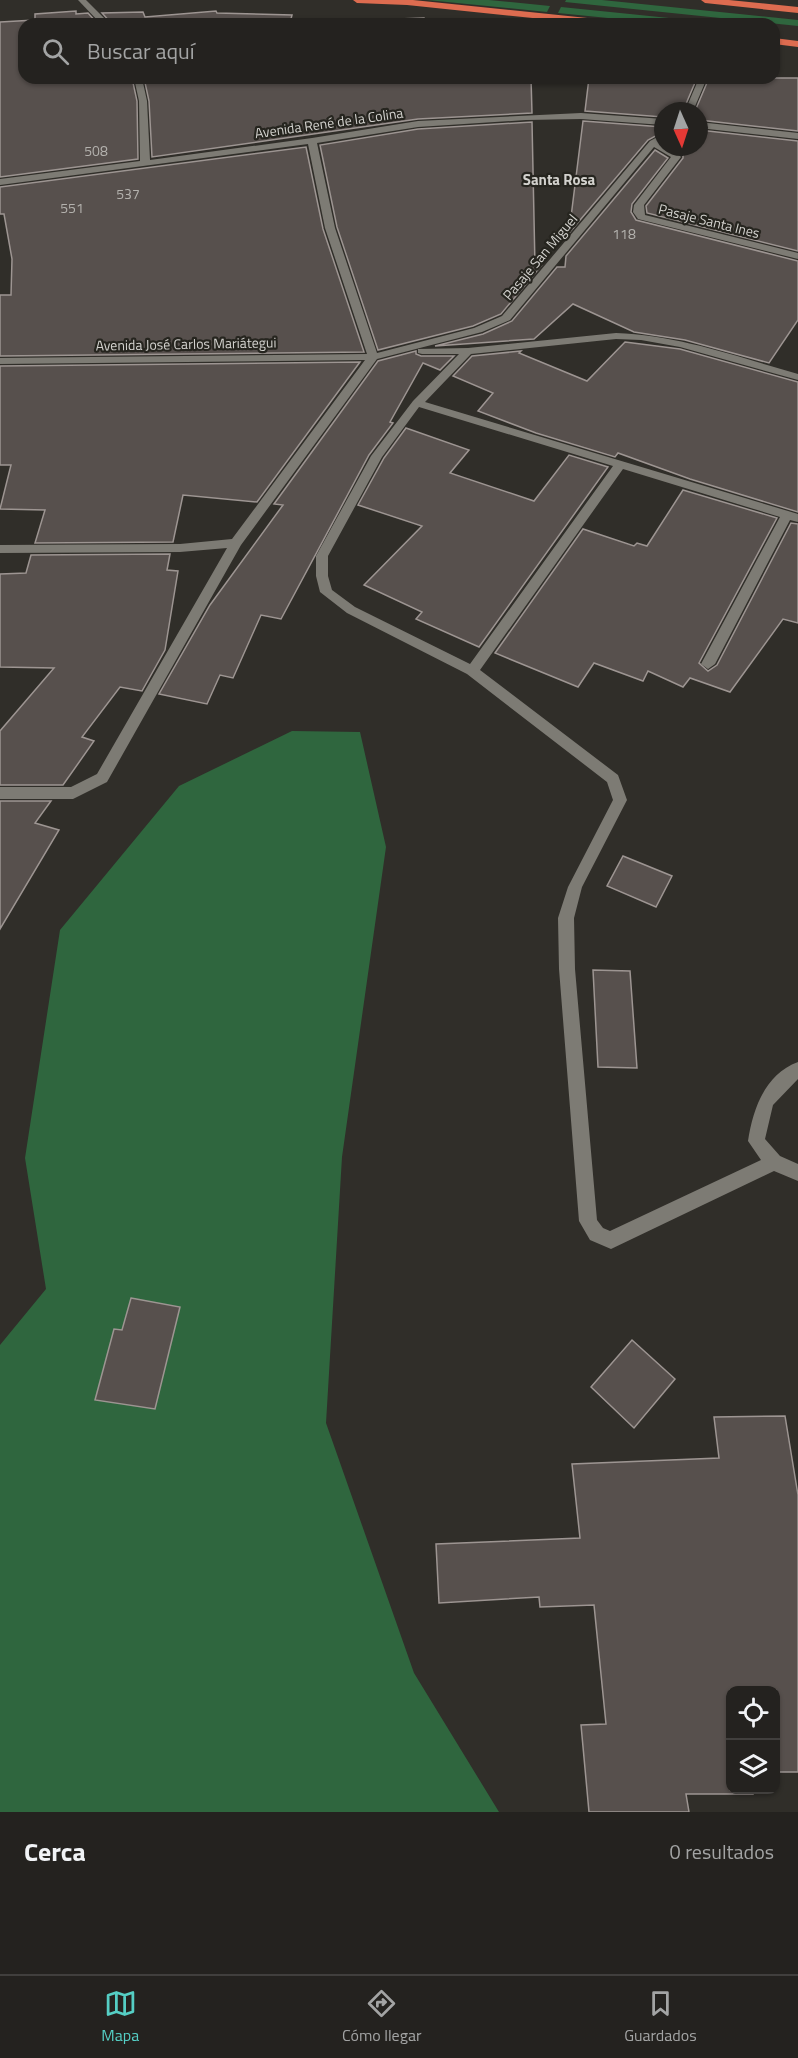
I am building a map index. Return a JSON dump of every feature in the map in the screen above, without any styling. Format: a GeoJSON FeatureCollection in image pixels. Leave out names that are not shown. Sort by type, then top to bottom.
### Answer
{"type":"FeatureCollection","features":[{"type":"Feature","properties":{"kind":"highway"},"geometry":{"type":"LineString","coordinates":[[357,0],[407,2],[559,18]]}},
{"type":"Feature","properties":{"kind":"highway"},"geometry":{"type":"LineString","coordinates":[[705,0],[798,10]]}},
{"type":"Feature","properties":{"kind":"highway"},"geometry":{"type":"LineString","coordinates":[[780,42],[798,44]]}},
{"type":"Feature","properties":{"kind":"street"},"geometry":{"type":"LineString","coordinates":[[82,0],[100,18]]}},
{"type":"Feature","properties":{"kind":"street"},"geometry":{"type":"LineString","coordinates":[[139,84],[143,101],[145,161]]}},
{"type":"Feature","properties":{"kind":"street"},"geometry":{"type":"LineString","coordinates":[[693,102],[700,84]]}},
{"type":"Feature","properties":{"kind":"street","name":"Avenida René de la Colina"},"geometry":{"type":"LineString","coordinates":[[0,182],[145,161],[312,141],[418,124],[581,116],[654,121]]}},
{"type":"Feature","properties":{"kind":"street"},"geometry":{"type":"LineString","coordinates":[[708,126],[798,136]]}},
{"type":"Feature","properties":{"kind":"street"},"geometry":{"type":"LineString","coordinates":[[0,793],[73,793],[102,777],[236,543],[373,357],[330,228],[312,141]]}},
{"type":"Feature","properties":{"kind":"street","name":"Pasaje Santa Ines"},"geometry":{"type":"LineString","coordinates":[[653,143],[676,157],[639,205],[638,212],[641,217],[798,256]]}},
{"type":"Feature","properties":{"kind":"street","name":"Pasaje San Miguel"},"geometry":{"type":"LineString","coordinates":[[373,357],[478,330],[506,318],[653,143]]}},
{"type":"Feature","properties":{"kind":"street"},"geometry":{"type":"LineString","coordinates":[[401,351],[468,351],[616,336],[641,337],[681,344],[798,378]]}},
{"type":"Feature","properties":{"kind":"street"},"geometry":{"type":"LineString","coordinates":[[468,351],[417,403],[377,456],[322,556],[322,576],[326,592],[351,610],[472,671],[613,779],[620,800],[575,887],[566,918],[567,969],[588,1221],[595,1234],[600,1239],[611,1240],[774,1162]]}},
{"type":"Feature","properties":{"kind":"street","name":"Avenida José Carlos Mariátegui"},"geometry":{"type":"LineString","coordinates":[[0,361],[373,357]]}},
{"type":"Feature","properties":{"kind":"street"},"geometry":{"type":"LineString","coordinates":[[417,403],[533,440],[792,516],[708,664]]}},
{"type":"Feature","properties":{"kind":"street"},"geometry":{"type":"LineString","coordinates":[[472,671],[621,464]]}},
{"type":"Feature","properties":{"kind":"street"},"geometry":{"type":"LineString","coordinates":[[0,549],[180,548],[236,543]]}},
{"type":"Feature","properties":{"kind":"street"},"geometry":{"type":"LineString","coordinates":[[798,1069],[778,1084],[760,1111],[756,1141],[774,1162],[798,1173]]}},
{"type":"Feature","properties":{"kind":"green space"},"geometry":{"type":"Polygon","coordinates":[[[427,0],[489,0],[550,6],[547,12],[427,0]]]}},
{"type":"Feature","properties":{"kind":"green space"},"geometry":{"type":"Polygon","coordinates":[[[566,0],[602,0],[778,18],[720,18],[565,2],[566,0]]]}},
{"type":"Feature","properties":{"kind":"green space"},"geometry":{"type":"Polygon","coordinates":[[[561,7],[669,18],[608,18],[558,13],[561,7]]]}},
{"type":"Feature","properties":{"kind":"green space"},"geometry":{"type":"Polygon","coordinates":[[[780,18],[798,20],[798,26],[780,24],[780,18]]]}},
{"type":"Feature","properties":{"kind":"green space"},"geometry":{"type":"Polygon","coordinates":[[[292,731],[360,732],[386,847],[342,1157],[326,1423],[414,1673],[499,1812],[0,1812],[0,1345],[46,1289],[25,1158],[60,930],[179,786],[292,731]]]}},
{"type":"Feature","properties":{"kind":"building"},"geometry":{"type":"Polygon","coordinates":[[[76,11],[76,14],[88,13],[93,18],[35,18],[35,14],[76,11]]]}},
{"type":"Feature","properties":{"kind":"building"},"geometry":{"type":"Polygon","coordinates":[[[216,11],[217,13],[292,15],[291,18],[107,18],[102,13],[143,12],[145,17],[216,11]]]}},
{"type":"Feature","properties":{"kind":"building"},"geometry":{"type":"Polygon","coordinates":[[[18,21],[18,84],[133,84],[137,101],[138,159],[0,177],[0,22],[18,21]]]}},
{"type":"Feature","properties":{"kind":"building"},"geometry":{"type":"Polygon","coordinates":[[[780,78],[798,78],[798,131],[708,121],[708,102],[699,102],[706,84],[780,84],[780,78]]]}},
{"type":"Feature","properties":{"kind":"building"},"geometry":{"type":"Polygon","coordinates":[[[145,84],[531,84],[532,113],[418,119],[152,157],[149,101],[145,84]]]}},
{"type":"Feature","properties":{"kind":"building"},"geometry":{"type":"Polygon","coordinates":[[[588,84],[694,84],[687,102],[654,102],[654,116],[585,111],[588,84]]]}},
{"type":"Feature","properties":{"kind":"building"},"geometry":{"type":"Polygon","coordinates":[[[583,121],[654,126],[654,137],[648,140],[569,233],[583,121]]]}},
{"type":"Feature","properties":{"kind":"building"},"geometry":{"type":"Polygon","coordinates":[[[532,122],[535,266],[541,266],[501,314],[473,326],[378,350],[337,227],[320,145],[418,129],[532,122]]]}},
{"type":"Feature","properties":{"kind":"building"},"geometry":{"type":"Polygon","coordinates":[[[708,131],[798,141],[798,251],[647,213],[646,206],[683,156],[708,156],[708,131]]]}},
{"type":"Feature","properties":{"kind":"building"},"geometry":{"type":"Polygon","coordinates":[[[306,147],[323,229],[364,352],[0,356],[0,295],[11,295],[12,259],[4,214],[0,214],[0,187],[306,147]]]}},
{"type":"Feature","properties":{"kind":"building"},"geometry":{"type":"Polygon","coordinates":[[[654,151],[654,156],[668,158],[632,204],[631,212],[636,220],[798,261],[798,320],[769,363],[685,340],[634,332],[573,304],[534,339],[435,346],[483,334],[512,321],[557,267],[565,267],[566,256],[654,151]]]}},
{"type":"Feature","properties":{"kind":"building"},"geometry":{"type":"Polygon","coordinates":[[[625,342],[680,349],[798,382],[798,512],[690,479],[618,453],[615,457],[536,433],[478,411],[493,393],[453,376],[472,356],[521,351],[519,353],[587,381],[625,342]]]}},
{"type":"Feature","properties":{"kind":"building"},"geometry":{"type":"Polygon","coordinates":[[[416,351],[416,354],[421,356],[454,356],[440,370],[423,363],[390,422],[393,423],[369,455],[281,619],[261,615],[233,678],[220,675],[207,704],[159,694],[210,605],[283,505],[274,504],[378,361],[416,351]]]}},
{"type":"Feature","properties":{"kind":"building"},"geometry":{"type":"Polygon","coordinates":[[[360,362],[257,502],[183,495],[173,542],[35,543],[45,510],[0,509],[11,465],[0,465],[0,366],[360,362]]]}},
{"type":"Feature","properties":{"kind":"building"},"geometry":{"type":"Polygon","coordinates":[[[406,428],[469,450],[450,473],[534,501],[569,455],[608,467],[479,647],[416,619],[422,612],[364,585],[422,526],[358,505],[384,458],[406,428]]]}},
{"type":"Feature","properties":{"kind":"building"},"geometry":{"type":"Polygon","coordinates":[[[683,490],[777,518],[699,663],[708,671],[717,665],[791,523],[798,524],[798,623],[783,619],[730,692],[690,678],[683,687],[648,671],[643,681],[594,663],[578,687],[495,653],[583,529],[634,546],[637,543],[647,546],[683,490]]]}},
{"type":"Feature","properties":{"kind":"building"},"geometry":{"type":"Polygon","coordinates":[[[170,554],[167,570],[178,571],[165,650],[142,691],[120,687],[82,737],[94,741],[63,785],[0,785],[0,731],[54,668],[0,667],[0,574],[26,573],[31,555],[170,554]]]}},
{"type":"Feature","properties":{"kind":"building"},"geometry":{"type":"Polygon","coordinates":[[[0,801],[51,801],[35,823],[59,830],[0,929],[0,801]]]}},
{"type":"Feature","properties":{"kind":"building"},"geometry":{"type":"Polygon","coordinates":[[[623,856],[672,876],[656,907],[607,886],[623,856]]]}},
{"type":"Feature","properties":{"kind":"building"},"geometry":{"type":"Polygon","coordinates":[[[593,970],[630,971],[637,1068],[598,1067],[593,970]]]}},
{"type":"Feature","properties":{"kind":"building"},"geometry":{"type":"Polygon","coordinates":[[[131,1298],[180,1307],[155,1409],[95,1400],[114,1329],[122,1330],[131,1298]]]}},
{"type":"Feature","properties":{"kind":"building"},"geometry":{"type":"Polygon","coordinates":[[[632,1340],[675,1379],[634,1428],[591,1387],[632,1340]]]}},
{"type":"Feature","properties":{"kind":"building"},"geometry":{"type":"Polygon","coordinates":[[[785,1416],[798,1495],[798,1772],[780,1772],[780,1686],[726,1686],[726,1794],[686,1794],[689,1812],[589,1812],[581,1725],[606,1724],[594,1605],[540,1607],[539,1597],[439,1603],[436,1544],[580,1538],[572,1464],[719,1458],[714,1417],[785,1416]]]}},
{"type":"Feature","properties":{"kind":"district","name":"Santa Rosa"},"geometry":{"type":"Point","coordinates":[559,180]}}]}
